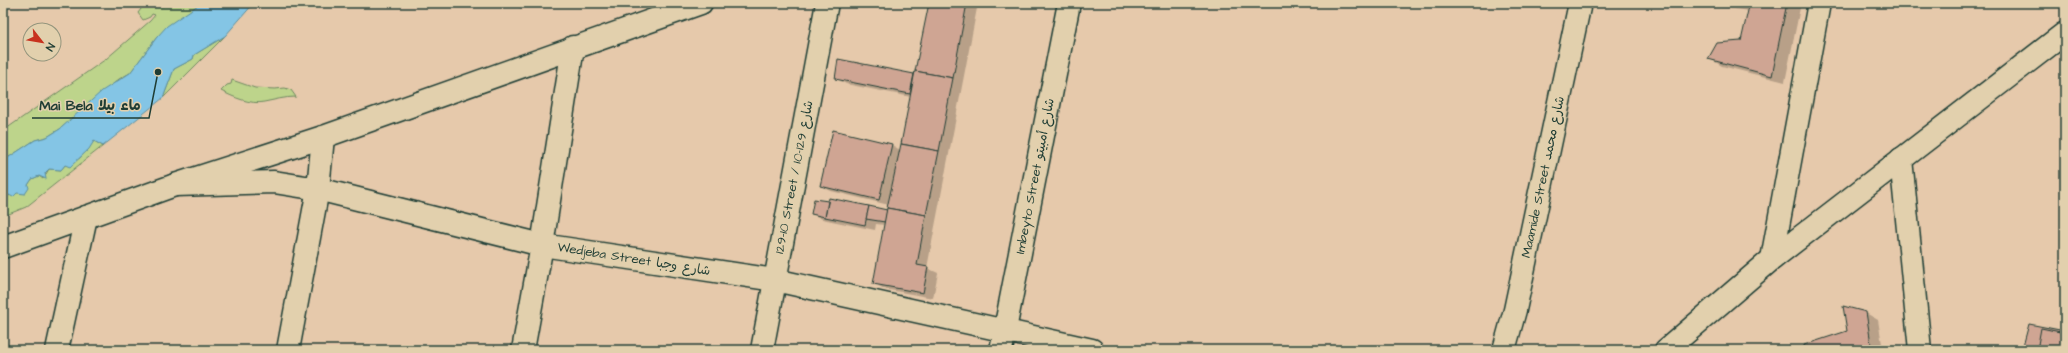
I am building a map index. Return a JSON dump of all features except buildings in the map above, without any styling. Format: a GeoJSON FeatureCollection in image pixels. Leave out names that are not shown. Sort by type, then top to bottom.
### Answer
{"type":"FeatureCollection","features":[{"type":"Feature","properties":{"kind":"street"},"geometry":{"type":"LineString","coordinates":[[3,247],[175,185],[323,137],[573,47],[701,3]]}},
{"type":"Feature","properties":{"kind":"street","name":"129-10 Street / شارع 129-10"},"geometry":{"type":"LineString","coordinates":[[762,350],[827,3]]}},
{"type":"Feature","properties":{"kind":"street","name":"Imbeyto Street شارع أمبيتو"},"geometry":{"type":"LineString","coordinates":[[1003,341],[1069,3]]}},
{"type":"Feature","properties":{"kind":"street","name":"Maamide Street شارع محمد"},"geometry":{"type":"LineString","coordinates":[[1504,350],[1515,310],[1580,3]]}},
{"type":"Feature","properties":{"kind":"street"},"geometry":{"type":"LineString","coordinates":[[1772,259],[1819,3]]}},
{"type":"Feature","properties":{"kind":"street"},"geometry":{"type":"LineString","coordinates":[[1666,350],[1691,340],[1772,259],[2065,33]]}},
{"type":"Feature","properties":{"kind":"street"},"geometry":{"type":"LineString","coordinates":[[523,350],[542,245],[573,47]]}},
{"type":"Feature","properties":{"kind":"street"},"geometry":{"type":"LineString","coordinates":[[288,350],[318,189],[323,137]]}},
{"type":"Feature","properties":{"kind":"street"},"geometry":{"type":"LineString","coordinates":[[1901,159],[1920,350]]}},
{"type":"Feature","properties":{"kind":"street","name":"Wedjeba Street شارع وجبا"},"geometry":{"type":"LineString","coordinates":[[175,185],[274,182],[318,189],[542,245],[775,280],[1003,341],[1092,350]]}},
{"type":"Feature","properties":{"kind":"street"},"geometry":{"type":"LineString","coordinates":[[57,350],[86,217]]}},
{"type":"Feature","properties":{"kind":"green space"},"geometry":{"type":"Polygon","coordinates":[[[141,3],[160,3],[162,7],[166,3],[201,3],[157,37],[130,73],[119,79],[60,129],[47,137],[35,140],[3,161],[3,131],[106,59],[150,21],[155,15],[152,14],[150,17],[143,20],[138,13],[141,9],[141,3]]]}},
{"type":"Feature","properties":{"kind":"green space"},"geometry":{"type":"Polygon","coordinates":[[[225,36],[163,98],[174,69],[193,59],[194,55],[225,36]]]}},
{"type":"Feature","properties":{"kind":"green space"},"geometry":{"type":"Polygon","coordinates":[[[232,80],[255,88],[285,88],[291,90],[296,97],[259,103],[236,98],[221,91],[227,85],[231,84],[232,80]]]}},
{"type":"Feature","properties":{"kind":"green space"},"geometry":{"type":"Polygon","coordinates":[[[94,141],[103,146],[26,207],[4,216],[3,203],[9,195],[28,185],[32,179],[39,176],[43,179],[49,169],[61,170],[65,165],[80,158],[94,141]]]}},
{"type":"Feature","properties":{"kind":"water"},"geometry":{"type":"Polygon","coordinates":[[[201,3],[254,3],[225,36],[194,55],[193,59],[174,69],[163,98],[103,146],[94,141],[89,149],[70,167],[65,165],[61,170],[49,169],[45,173],[46,179],[39,176],[32,179],[25,194],[17,193],[13,197],[9,195],[3,203],[3,161],[35,140],[47,137],[60,129],[102,91],[130,73],[167,26],[201,3]]]}},
{"type":"Feature","properties":{"kind":"place","name":"Mai Bela ماء بيلا"},"geometry":{"type":"Point","coordinates":[158,72]}}]}
